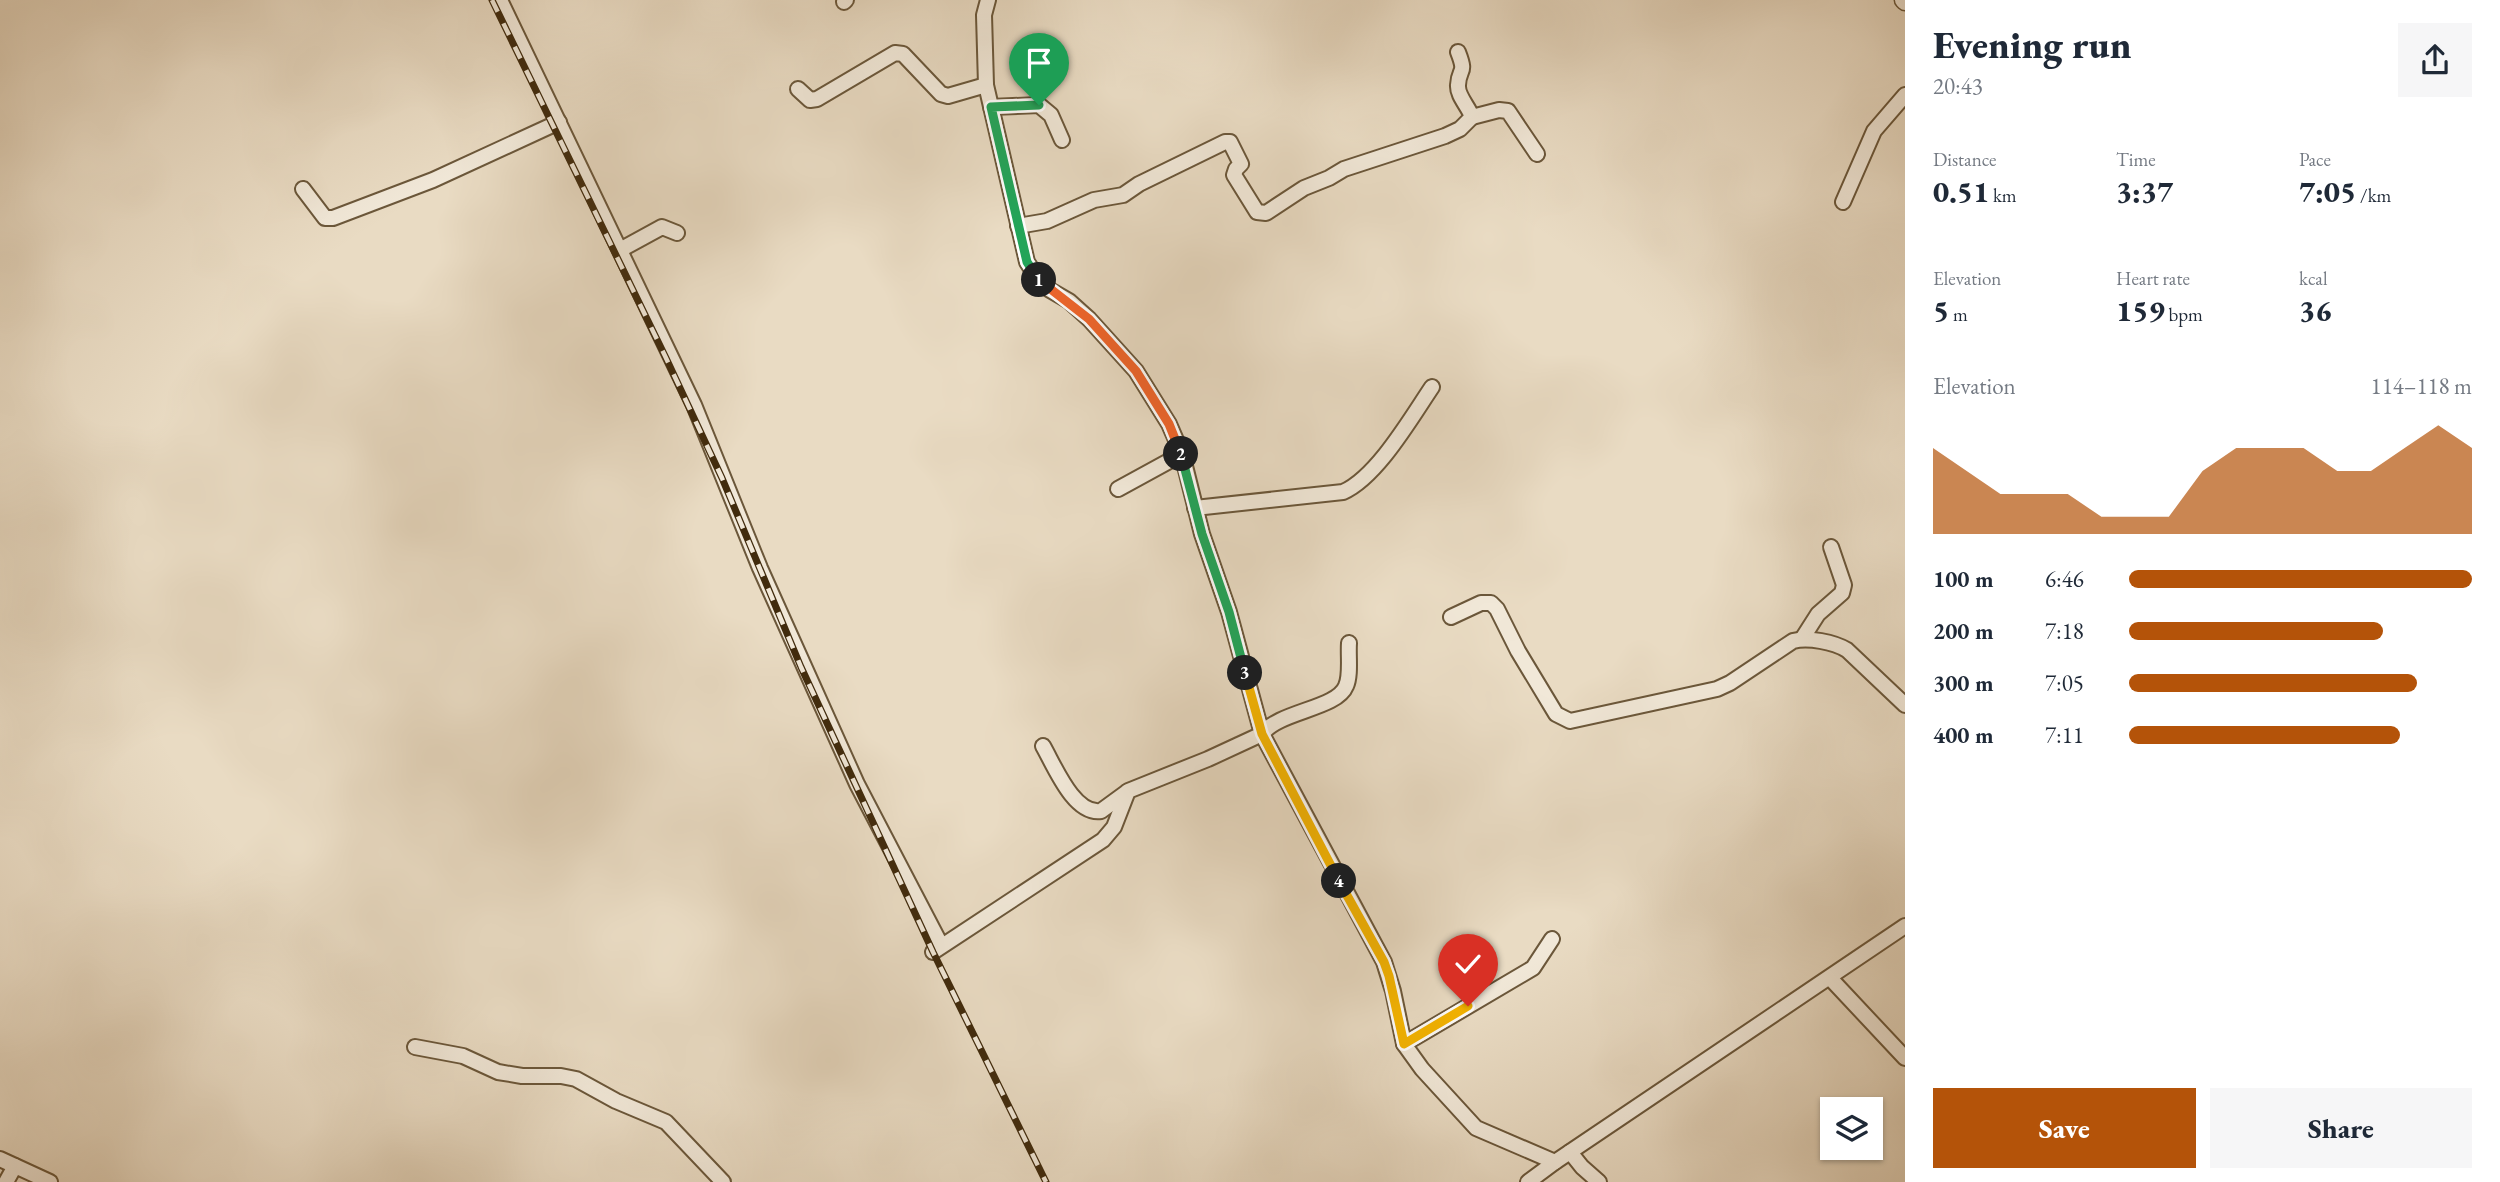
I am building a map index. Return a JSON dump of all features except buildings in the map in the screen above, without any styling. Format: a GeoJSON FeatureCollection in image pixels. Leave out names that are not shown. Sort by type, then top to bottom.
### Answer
{"type":"FeatureCollection","features":[{"type":"Feature","properties":{"kind":"street"},"geometry":{"type":"LineString","coordinates":[[500,0],[694,405],[755,558],[857,784],[937,948],[1103,840],[1114,827],[1128,791]]}},
{"type":"Feature","properties":{"kind":"street"},"geometry":{"type":"LineString","coordinates":[[988,0],[984,15],[986,85],[1027,262],[1038,279],[1089,319],[1136,371],[1169,424],[1182,454],[1202,534],[1229,612],[1262,734],[1384,962],[1404,1044],[1422,1069],[1476,1128],[1555,1162]]}},
{"type":"Feature","properties":{"kind":"street"},"geometry":{"type":"LineString","coordinates":[[1458,52],[1464,68],[1458,90],[1472,117]]}},
{"type":"Feature","properties":{"kind":"street"},"geometry":{"type":"LineString","coordinates":[[798,89],[810,100],[817,99],[895,53],[903,54],[941,94],[948,96],[986,85]]}},
{"type":"Feature","properties":{"kind":"street"},"geometry":{"type":"LineString","coordinates":[[1843,202],[1874,131],[1905,95]]}},
{"type":"Feature","properties":{"kind":"street"},"geometry":{"type":"LineString","coordinates":[[991,107],[1039,105],[1051,115],[1062,140]]}},
{"type":"Feature","properties":{"kind":"street"},"geometry":{"type":"LineString","coordinates":[[1018,226],[1047,221],[1094,200],[1123,195],[1139,184],[1225,142],[1230,142],[1233,146],[1241,164],[1234,176],[1256,212],[1266,213],[1304,188],[1344,169],[1445,136],[1460,129],[1472,117],[1499,110],[1508,111],[1537,154]]}},
{"type":"Feature","properties":{"kind":"street"},"geometry":{"type":"LineString","coordinates":[[303,189],[325,218],[333,218],[433,180],[559,122]]}},
{"type":"Feature","properties":{"kind":"street"},"geometry":{"type":"LineString","coordinates":[[620,250],[662,227],[677,233]]}},
{"type":"Feature","properties":{"kind":"street"},"geometry":{"type":"LineString","coordinates":[[1195,508],[1351,489],[1367,477],[1432,387]]}},
{"type":"Feature","properties":{"kind":"street"},"geometry":{"type":"LineString","coordinates":[[1118,489],[1182,454]]}},
{"type":"Feature","properties":{"kind":"street"},"geometry":{"type":"LineString","coordinates":[[1802,639],[1818,614],[1842,593],[1842,577],[1831,547]]}},
{"type":"Feature","properties":{"kind":"street"},"geometry":{"type":"LineString","coordinates":[[1451,617],[1481,603],[1491,603],[1497,609],[1518,651],[1556,714],[1570,721],[1697,691],[1717,689],[1730,684],[1793,641],[1802,639],[1840,646],[1847,650],[1905,705]]}},
{"type":"Feature","properties":{"kind":"street"},"geometry":{"type":"LineString","coordinates":[[1043,746],[1077,804],[1087,810],[1101,811],[1128,791],[1208,760],[1262,734],[1266,728],[1334,699],[1347,684],[1349,643]]}},
{"type":"Feature","properties":{"kind":"street"},"geometry":{"type":"LineString","coordinates":[[1528,1182],[1905,926]]}},
{"type":"Feature","properties":{"kind":"street"},"geometry":{"type":"LineString","coordinates":[[1404,1044],[1533,968],[1552,939]]}},
{"type":"Feature","properties":{"kind":"street"},"geometry":{"type":"LineString","coordinates":[[1830,978],[1905,1058]]}},
{"type":"Feature","properties":{"kind":"street"},"geometry":{"type":"LineString","coordinates":[[415,1048],[463,1056],[498,1072],[576,1079],[615,1101],[666,1122],[723,1182]]}},
{"type":"Feature","properties":{"kind":"street"},"geometry":{"type":"LineString","coordinates":[[1570,1152],[1599,1182]]}},
{"type":"Feature","properties":{"kind":"street"},"geometry":{"type":"LineString","coordinates":[[0,1159],[50,1182]]}},
{"type":"Feature","properties":{"kind":"street"},"geometry":{"type":"LineString","coordinates":[[6,1182],[15,1166]]}},
{"type":"Feature","properties":{"kind":"railway"},"geometry":{"type":"LineString","coordinates":[[492,0],[666,358],[722,478],[801,667],[933,952],[1046,1182]]}},
{"type":"Feature","properties":{"kind":"route"},"geometry":{"type":"LineString","coordinates":[[1039,105],[991,107],[1027,262],[1038,279],[1089,319],[1136,371],[1169,424],[1182,454],[1202,534],[1229,612],[1262,734],[1384,962],[1404,1044],[1468,1006]]}}]}
